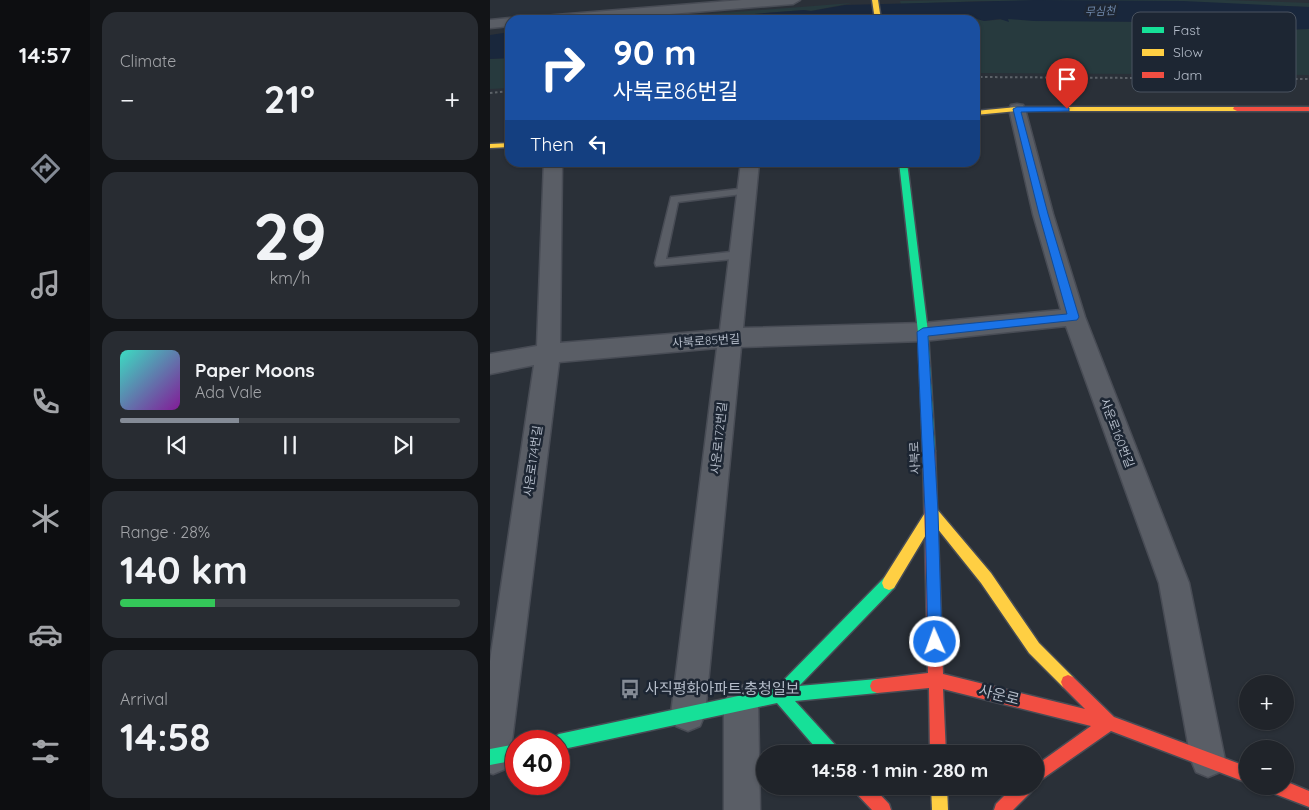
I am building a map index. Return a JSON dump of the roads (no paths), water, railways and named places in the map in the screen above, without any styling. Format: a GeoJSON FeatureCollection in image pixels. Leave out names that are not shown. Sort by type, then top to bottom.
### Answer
{"type":"FeatureCollection","features":[{"type":"Feature","properties":{"kind":"street"},"geometry":{"type":"LineString","coordinates":[[606,15],[793,0]]}},
{"type":"Feature","properties":{"kind":"street"},"geometry":{"type":"LineString","coordinates":[[875,0],[877,15]]}},
{"type":"Feature","properties":{"kind":"street"},"geometry":{"type":"LineString","coordinates":[[490,24],[505,22]]}},
{"type":"Feature","properties":{"kind":"street"},"geometry":{"type":"LineString","coordinates":[[980,113],[1017,109],[1309,109]]}},
{"type":"Feature","properties":{"kind":"street","name":"사운로160번길"},"geometry":{"type":"LineString","coordinates":[[1017,109],[1043,214],[1074,317],[1174,583],[1208,760]]}},
{"type":"Feature","properties":{"kind":"street"},"geometry":{"type":"LineString","coordinates":[[490,146],[505,145]]}},
{"type":"Feature","properties":{"kind":"street","name":"사운로174번길"},"geometry":{"type":"LineString","coordinates":[[500,755],[548,353],[553,167]]}},
{"type":"Feature","properties":{"kind":"street","name":"사운로172번길"},"geometry":{"type":"LineString","coordinates":[[688,714],[749,167]]}},
{"type":"Feature","properties":{"kind":"street","name":"사북로"},"geometry":{"type":"LineString","coordinates":[[904,167],[923,332],[932,512],[938,745]]}},
{"type":"Feature","properties":{"kind":"street","name":"사북로85번길"},"geometry":{"type":"LineString","coordinates":[[490,364],[548,353],[731,338],[923,332],[1074,317]]}},
{"type":"Feature","properties":{"kind":"street"},"geometry":{"type":"LineString","coordinates":[[824,745],[780,695],[888,584],[932,512],[986,578],[1034,648],[1109,723],[1044,770]]}},
{"type":"Feature","properties":{"kind":"street","name":"사운로"},"geometry":{"type":"LineString","coordinates":[[570,740],[780,695],[936,680],[1109,723],[1239,772]]}},
{"type":"Feature","properties":{"kind":"street"},"geometry":{"type":"LineString","coordinates":[[741,702],[742,810]]}},
{"type":"Feature","properties":{"kind":"street"},"geometry":{"type":"LineString","coordinates":[[1294,793],[1309,799]]}},
{"type":"Feature","properties":{"kind":"street"},"geometry":{"type":"LineString","coordinates":[[869,795],[883,810]]}},
{"type":"Feature","properties":{"kind":"street"},"geometry":{"type":"LineString","coordinates":[[939,795],[940,810]]}},
{"type":"Feature","properties":{"kind":"street"},"geometry":{"type":"LineString","coordinates":[[1002,810],[1016,795]]}},
{"type":"Feature","properties":{"kind":"lane"},"geometry":{"type":"LineString","coordinates":[[740,255],[660,263],[674,199],[747,191]]}},
{"type":"Feature","properties":{"kind":"water","name":"무심천"},"geometry":{"type":"Polygon","coordinates":[[[1036,0],[1183,1],[1309,7],[1309,29],[1296,29],[1296,12],[1132,12],[1132,22],[1008,19],[1009,22],[1000,19],[984,21],[980,20],[980,15],[742,15],[811,11],[845,5],[1036,0]]]}},
{"type":"Feature","properties":{"kind":"water"},"geometry":{"type":"Polygon","coordinates":[[[505,33],[505,58],[490,59],[490,35],[505,33]]]}},
{"type":"Feature","properties":{"kind":"place","name":"사직평화아파트.충청일보"},"geometry":{"type":"Point","coordinates":[630,689]}}]}
